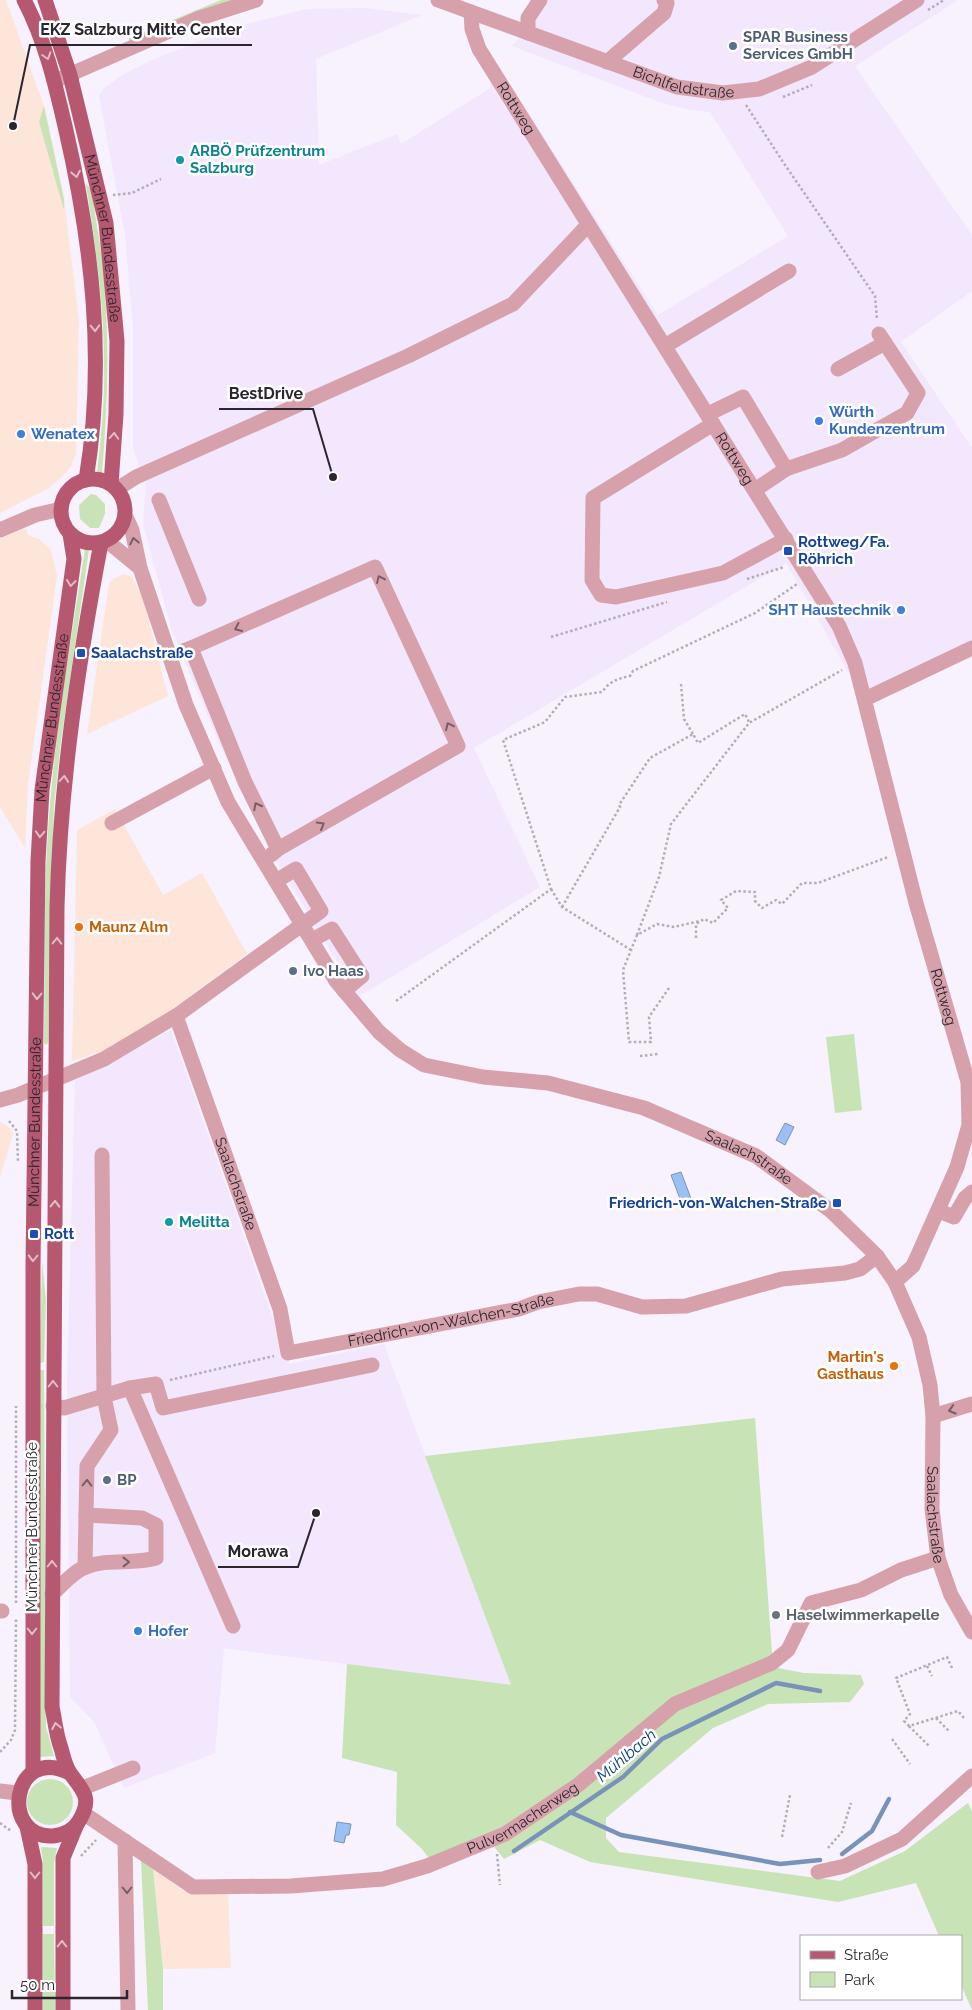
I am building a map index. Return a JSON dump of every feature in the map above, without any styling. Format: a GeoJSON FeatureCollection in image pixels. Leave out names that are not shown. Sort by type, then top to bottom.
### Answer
{"type":"FeatureCollection","features":[{"type":"Feature","properties":{"kind":"main road","name":"Münchner Bundesstraße"},"geometry":{"type":"LineString","coordinates":[[24,0],[46,52],[54,81],[82,207],[95,299],[96,400],[94,434],[86,480]]}},
{"type":"Feature","properties":{"kind":"main road","name":"Münchner Bundesstraße"},"geometry":{"type":"LineString","coordinates":[[45,0],[70,75],[100,192],[112,281],[117,341],[114,487]]}},
{"type":"Feature","properties":{"kind":"main road"},"geometry":{"type":"LineString","coordinates":[[95,479],[114,487],[125,506],[122,526],[104,542],[85,542],[70,534],[61,518],[60,509],[68,490],[86,480],[95,479]]}},
{"type":"Feature","properties":{"kind":"main road","name":"Münchner Bundesstraße"},"geometry":{"type":"LineString","coordinates":[[33,1772],[33,1312],[38,861],[42,790],[74,559],[70,534]]}},
{"type":"Feature","properties":{"kind":"main road","name":"Münchner Bundesstraße"},"geometry":{"type":"LineString","coordinates":[[70,1773],[60,1747],[52,1707],[59,833],[74,703],[104,542]]}},
{"type":"Feature","properties":{"kind":"main road"},"geometry":{"type":"LineString","coordinates":[[35,2010],[35,1864],[27,1827],[18,1812],[17,1794],[26,1777],[33,1772],[52,1767],[70,1773],[83,1788],[85,1805],[63,1858],[62,2010]]}},
{"type":"Feature","properties":{"kind":"main road"},"geometry":{"type":"LineString","coordinates":[[27,1827],[37,1833],[48,1836],[59,1835],[69,1831],[80,1819]]}},
{"type":"Feature","properties":{"kind":"street"},"geometry":{"type":"LineString","coordinates":[[54,81],[197,19],[256,0]]}},
{"type":"Feature","properties":{"kind":"street","name":"Bichlfeldstraße"},"geometry":{"type":"LineString","coordinates":[[438,0],[677,87],[723,93],[759,88],[812,67],[917,0]]}},
{"type":"Feature","properties":{"kind":"street"},"geometry":{"type":"LineString","coordinates":[[528,33],[528,18],[540,0]]}},
{"type":"Feature","properties":{"kind":"street"},"geometry":{"type":"LineString","coordinates":[[607,62],[664,13],[666,3],[664,0]]}},
{"type":"Feature","properties":{"kind":"street","name":"Rottweg"},"geometry":{"type":"LineString","coordinates":[[471,12],[472,29],[480,49],[588,225],[809,576],[839,626],[855,663],[866,699],[904,852],[968,1082],[969,1125],[957,1167],[913,1266],[895,1282]]}},
{"type":"Feature","properties":{"kind":"street"},"geometry":{"type":"LineString","coordinates":[[114,487],[408,356],[513,304],[588,225]]}},
{"type":"Feature","properties":{"kind":"street"},"geometry":{"type":"LineString","coordinates":[[665,346],[789,271]]}},
{"type":"Feature","properties":{"kind":"street"},"geometry":{"type":"LineString","coordinates":[[755,490],[786,469],[842,450],[907,413],[918,394],[882,338],[838,369]]}},
{"type":"Feature","properties":{"kind":"street"},"geometry":{"type":"LineString","coordinates":[[786,469],[743,397],[593,498],[592,580],[601,595],[616,597],[723,573],[786,539]]}},
{"type":"Feature","properties":{"kind":"street"},"geometry":{"type":"LineString","coordinates":[[159,500],[199,599]]}},
{"type":"Feature","properties":{"kind":"street"},"geometry":{"type":"LineString","coordinates":[[0,530],[35,515],[60,509]]}},
{"type":"Feature","properties":{"kind":"street","name":"Saalachstraße"},"geometry":{"type":"LineString","coordinates":[[125,515],[132,530],[140,568],[186,705],[228,802],[344,990],[379,1032],[400,1050],[424,1065],[482,1077],[548,1083],[644,1108],[756,1156],[831,1211],[877,1256],[895,1282],[919,1337],[930,1385],[933,1416],[932,1510],[938,1558],[951,1595],[972,1632]]}},
{"type":"Feature","properties":{"kind":"street"},"geometry":{"type":"LineString","coordinates":[[104,542],[140,568]]}},
{"type":"Feature","properties":{"kind":"street"},"geometry":{"type":"LineString","coordinates":[[170,656],[375,567],[458,746],[278,849],[264,860]]}},
{"type":"Feature","properties":{"kind":"street"},"geometry":{"type":"LineString","coordinates":[[191,648],[244,782],[278,849]]}},
{"type":"Feature","properties":{"kind":"street"},"geometry":{"type":"LineString","coordinates":[[866,699],[972,648]]}},
{"type":"Feature","properties":{"kind":"street"},"geometry":{"type":"LineString","coordinates":[[112,823],[214,768]]}},
{"type":"Feature","properties":{"kind":"street"},"geometry":{"type":"LineString","coordinates":[[0,1100],[104,1058],[176,1016],[321,911],[296,869],[276,881]]}},
{"type":"Feature","properties":{"kind":"street"},"geometry":{"type":"LineString","coordinates":[[312,940],[332,929],[362,976],[344,990]]}},
{"type":"Feature","properties":{"kind":"street","name":"Saalachstraße"},"geometry":{"type":"LineString","coordinates":[[176,1016],[280,1309],[288,1353]]}},
{"type":"Feature","properties":{"kind":"street"},"geometry":{"type":"LineString","coordinates":[[86,1566],[87,1466],[112,1430],[104,1397],[102,1155]]}},
{"type":"Feature","properties":{"kind":"street"},"geometry":{"type":"LineString","coordinates":[[939,1211],[954,1217],[965,1198],[972,1192]]}},
{"type":"Feature","properties":{"kind":"street","name":"Friedrich-von-Walchen-Straße"},"geometry":{"type":"LineString","coordinates":[[288,1353],[519,1309],[538,1302],[580,1294],[597,1294],[642,1307],[686,1306],[782,1279],[860,1269],[877,1256]]}},
{"type":"Feature","properties":{"kind":"street"},"geometry":{"type":"LineString","coordinates":[[53,1406],[64,1408],[130,1388],[156,1384],[163,1408],[372,1365]]}},
{"type":"Feature","properties":{"kind":"street"},"geometry":{"type":"LineString","coordinates":[[130,1388],[233,1626]]}},
{"type":"Feature","properties":{"kind":"street"},"geometry":{"type":"LineString","coordinates":[[933,1416],[972,1404]]}},
{"type":"Feature","properties":{"kind":"street"},"geometry":{"type":"LineString","coordinates":[[52,1594],[86,1566],[108,1562],[142,1562],[156,1558],[156,1525],[142,1518],[86,1515]]}},
{"type":"Feature","properties":{"kind":"street","name":"Pulvermacherweg"},"geometry":{"type":"LineString","coordinates":[[80,1819],[125,1841],[193,1887],[356,1883],[383,1879],[427,1866],[505,1834],[578,1785],[675,1704],[772,1663],[788,1650],[811,1603],[861,1590],[902,1570],[938,1558]]}},
{"type":"Feature","properties":{"kind":"street"},"geometry":{"type":"LineString","coordinates":[[83,1788],[133,1768]]}},
{"type":"Feature","properties":{"kind":"street"},"geometry":{"type":"LineString","coordinates":[[818,1872],[845,1866],[902,1839],[972,1776]]}},
{"type":"Feature","properties":{"kind":"street"},"geometry":{"type":"LineString","coordinates":[[0,1791],[17,1794]]}},
{"type":"Feature","properties":{"kind":"street"},"geometry":{"type":"LineString","coordinates":[[125,1841],[128,2010]]}},
{"type":"Feature","properties":{"kind":"path"},"geometry":{"type":"LineString","coordinates":[[920,16],[944,0]]}},
{"type":"Feature","properties":{"kind":"path"},"geometry":{"type":"LineString","coordinates":[[782,98],[820,81]]}},
{"type":"Feature","properties":{"kind":"path"},"geometry":{"type":"LineString","coordinates":[[737,91],[782,162],[875,296],[882,338]]}},
{"type":"Feature","properties":{"kind":"path"},"geometry":{"type":"LineString","coordinates":[[739,107],[756,105]]}},
{"type":"Feature","properties":{"kind":"path"},"geometry":{"type":"LineString","coordinates":[[113,196],[132,192],[161,179]]}},
{"type":"Feature","properties":{"kind":"path"},"geometry":{"type":"LineString","coordinates":[[631,950],[562,907],[551,889],[503,740],[545,722],[565,698],[602,692],[609,683],[630,676],[633,671],[754,613],[809,576]]}},
{"type":"Feature","properties":{"kind":"path"},"geometry":{"type":"LineString","coordinates":[[668,988],[649,1018],[651,1042],[628,1042],[623,970],[659,877],[671,824],[749,723],[855,663]]}},
{"type":"Feature","properties":{"kind":"path"},"geometry":{"type":"LineString","coordinates":[[681,684],[684,719],[698,743],[745,714],[749,723]]}},
{"type":"Feature","properties":{"kind":"path"},"geometry":{"type":"LineString","coordinates":[[562,907],[620,807],[618,805],[650,758],[693,734]]}},
{"type":"Feature","properties":{"kind":"path"},"geometry":{"type":"LineString","coordinates":[[637,935],[657,924],[674,927],[704,919],[713,923],[728,908],[721,900],[736,891],[755,892],[755,901],[762,908],[776,900],[782,904],[802,883],[818,884],[904,852]]}},
{"type":"Feature","properties":{"kind":"path"},"geometry":{"type":"LineString","coordinates":[[396,1001],[551,889]]}},
{"type":"Feature","properties":{"kind":"path"},"geometry":{"type":"LineString","coordinates":[[696,938],[696,924],[701,920]]}},
{"type":"Feature","properties":{"kind":"path"},"geometry":{"type":"LineString","coordinates":[[640,1056],[658,1054]]}},
{"type":"Feature","properties":{"kind":"path"},"geometry":{"type":"LineString","coordinates":[[9,1121],[17,1131],[18,1166]]}},
{"type":"Feature","properties":{"kind":"path"},"geometry":{"type":"LineString","coordinates":[[156,1384],[288,1353]]}},
{"type":"Feature","properties":{"kind":"path"},"geometry":{"type":"LineString","coordinates":[[0,1752],[11,1740],[15,1730],[16,1396]]}},
{"type":"Feature","properties":{"kind":"path"},"geometry":{"type":"LineString","coordinates":[[930,1748],[904,1721],[910,1714],[896,1678],[947,1657],[952,1668]]}},
{"type":"Feature","properties":{"kind":"path"},"geometry":{"type":"LineString","coordinates":[[927,1665],[932,1676]]}},
{"type":"Feature","properties":{"kind":"path"},"geometry":{"type":"LineString","coordinates":[[909,1726],[958,1711],[964,1718]]}},
{"type":"Feature","properties":{"kind":"path"},"geometry":{"type":"LineString","coordinates":[[936,1718],[949,1731]]}},
{"type":"Feature","properties":{"kind":"path"},"geometry":{"type":"LineString","coordinates":[[892,1739],[910,1764]]}},
{"type":"Feature","properties":{"kind":"path"},"geometry":{"type":"LineString","coordinates":[[782,1837],[790,1795]]}},
{"type":"Feature","properties":{"kind":"path"},"geometry":{"type":"LineString","coordinates":[[828,1848],[842,1832],[851,1803]]}},
{"type":"Feature","properties":{"kind":"path"},"geometry":{"type":"LineString","coordinates":[[497,1856],[500,1885]]}},
{"type":"Feature","properties":{"kind":"shaded area"},"geometry":{"type":"Polygon","coordinates":[[[0,0],[6,0],[44,106],[64,199],[79,320],[76,454],[65,474],[49,488],[0,513],[0,0]]]}},
{"type":"Feature","properties":{"kind":"shaded area"},"geometry":{"type":"Polygon","coordinates":[[[546,0],[958,0],[855,66],[972,235],[972,291],[901,342],[972,448],[972,655],[876,701],[848,672],[786,563],[474,748],[540,887],[358,997],[277,862],[220,745],[172,631],[143,524],[146,485],[133,448],[133,325],[125,235],[99,96],[104,88],[122,75],[150,61],[235,27],[307,9],[366,8],[422,15],[316,59],[319,165],[397,134],[401,144],[489,89],[495,61],[658,315],[788,236],[710,112],[662,103],[512,46],[539,15],[546,0]]]}},
{"type":"Feature","properties":{"kind":"shaded area"},"geometry":{"type":"Polygon","coordinates":[[[26,528],[28,535],[39,539],[51,550],[57,576],[28,784],[25,848],[0,807],[0,539],[26,528]]]}},
{"type":"Feature","properties":{"kind":"shaded area"},"geometry":{"type":"Polygon","coordinates":[[[124,574],[132,577],[143,598],[168,696],[87,734],[109,584],[113,579],[124,574]]]}},
{"type":"Feature","properties":{"kind":"shaded area"},"geometry":{"type":"Polygon","coordinates":[[[115,809],[163,895],[202,873],[247,954],[165,1014],[105,1050],[72,1061],[77,830],[115,809]]]}},
{"type":"Feature","properties":{"kind":"shaded area"},"geometry":{"type":"Polygon","coordinates":[[[171,1030],[289,1364],[384,1344],[511,1686],[224,1648],[215,1753],[124,1788],[94,1722],[70,1697],[67,1384],[75,1080],[171,1030]]]}},
{"type":"Feature","properties":{"kind":"shaded area"},"geometry":{"type":"Polygon","coordinates":[[[0,1122],[10,1128],[13,1134],[0,1177],[0,1122]]]}},
{"type":"Feature","properties":{"kind":"shaded area"},"geometry":{"type":"Polygon","coordinates":[[[153,1869],[183,1891],[199,1894],[228,1893],[231,1968],[163,1969],[153,1869]]]}},
{"type":"Feature","properties":{"kind":"green space"},"geometry":{"type":"Polygon","coordinates":[[[221,0],[234,0],[131,42],[129,40],[129,38],[221,0]]]}},
{"type":"Feature","properties":{"kind":"green space"},"geometry":{"type":"Polygon","coordinates":[[[44,106],[64,199],[64,210],[39,122],[44,106]]]}},
{"type":"Feature","properties":{"kind":"green space"},"geometry":{"type":"Polygon","coordinates":[[[86,184],[91,191],[94,205],[101,252],[106,315],[107,378],[102,474],[97,474],[104,391],[104,341],[96,251],[86,184]]]}},
{"type":"Feature","properties":{"kind":"green space"},"geometry":{"type":"Polygon","coordinates":[[[91,494],[96,495],[105,504],[105,514],[99,528],[90,528],[80,519],[79,505],[91,494]]]}},
{"type":"Feature","properties":{"kind":"green space"},"geometry":{"type":"Polygon","coordinates":[[[85,549],[89,550],[61,741],[54,806],[48,1043],[46,1045],[44,1043],[45,924],[50,804],[65,676],[85,549]]]}},
{"type":"Feature","properties":{"kind":"green space"},"geometry":{"type":"Polygon","coordinates":[[[854,1034],[862,1110],[835,1113],[826,1037],[854,1034]]]}},
{"type":"Feature","properties":{"kind":"green space"},"geometry":{"type":"Polygon","coordinates":[[[42,1261],[46,1300],[44,1362],[40,1363],[42,1261]]]}},
{"type":"Feature","properties":{"kind":"green space"},"geometry":{"type":"Polygon","coordinates":[[[40,1370],[44,1370],[46,1727],[54,1756],[39,1757],[40,1370]]]}},
{"type":"Feature","properties":{"kind":"green space"},"geometry":{"type":"Polygon","coordinates":[[[755,1418],[773,1667],[804,1673],[861,1675],[864,1684],[850,1702],[768,1704],[713,1728],[606,1818],[606,1838],[619,1852],[840,1881],[905,1851],[968,1803],[972,1811],[972,2010],[962,1987],[962,1935],[939,1935],[916,1883],[838,1902],[590,1862],[540,1840],[504,1859],[492,1844],[436,1868],[422,1849],[396,1825],[397,1772],[342,1758],[347,1664],[511,1685],[425,1456],[755,1418]]]}},
{"type":"Feature","properties":{"kind":"green space"},"geometry":{"type":"Polygon","coordinates":[[[50,1779],[63,1783],[69,1789],[73,1802],[69,1815],[63,1821],[50,1825],[37,1821],[31,1815],[27,1802],[31,1789],[37,1783],[50,1779]]]}},
{"type":"Feature","properties":{"kind":"green space"},"geometry":{"type":"Polygon","coordinates":[[[41,1847],[57,1848],[54,1863],[54,1926],[43,1926],[43,1863],[41,1847]]]}},
{"type":"Feature","properties":{"kind":"green space"},"geometry":{"type":"Polygon","coordinates":[[[141,1860],[153,1869],[163,1969],[163,2010],[148,2010],[141,1860]]]}},
{"type":"Feature","properties":{"kind":"green space"},"geometry":{"type":"Polygon","coordinates":[[[43,1934],[54,1934],[55,2010],[43,2010],[43,1934]]]}},
{"type":"Feature","properties":{"kind":"water"},"geometry":{"type":"Polygon","coordinates":[[[785,1123],[794,1127],[785,1145],[776,1140],[785,1123]]]}},
{"type":"Feature","properties":{"kind":"water"},"geometry":{"type":"Polygon","coordinates":[[[681,1172],[692,1201],[682,1204],[671,1175],[681,1172]]]}},
{"type":"Feature","properties":{"kind":"water"},"geometry":{"type":"Polygon","coordinates":[[[337,1822],[351,1824],[349,1835],[346,1835],[344,1843],[334,1841],[337,1822]]]}},
{"type":"Feature","properties":{"kind":"waterway","name":"Mühlbach"},"geometry":{"type":"LineString","coordinates":[[514,1851],[623,1777],[662,1739],[776,1683],[820,1691]]}},
{"type":"Feature","properties":{"kind":"waterway"},"geometry":{"type":"LineString","coordinates":[[842,1854],[872,1831],[889,1799]]}},
{"type":"Feature","properties":{"kind":"waterway"},"geometry":{"type":"LineString","coordinates":[[570,1812],[621,1835],[780,1864],[820,1860]]}},
{"type":"Feature","properties":{"kind":"place","name":"SPAR Business Services GmbH"},"geometry":{"type":"Point","coordinates":[733,46]}},
{"type":"Feature","properties":{"kind":"place","name":"EKZ Salzburg Mitte Center"},"geometry":{"type":"Point","coordinates":[13,126]}},
{"type":"Feature","properties":{"kind":"place","name":"ARBÖ Prüfzentrum Salzburg"},"geometry":{"type":"Point","coordinates":[180,160]}},
{"type":"Feature","properties":{"kind":"place","name":"Würth Kundenzentrum"},"geometry":{"type":"Point","coordinates":[819,421]}},
{"type":"Feature","properties":{"kind":"place","name":"Wenatex"},"geometry":{"type":"Point","coordinates":[21,434]}},
{"type":"Feature","properties":{"kind":"place","name":"BestDrive"},"geometry":{"type":"Point","coordinates":[333,477]}},
{"type":"Feature","properties":{"kind":"place","name":"Rottweg/Fa. Röhrich"},"geometry":{"type":"Point","coordinates":[788,551]}},
{"type":"Feature","properties":{"kind":"place","name":"SHT Haustechnik"},"geometry":{"type":"Point","coordinates":[901,610]}},
{"type":"Feature","properties":{"kind":"place","name":"Saalachstraße"},"geometry":{"type":"Point","coordinates":[81,653]}},
{"type":"Feature","properties":{"kind":"place","name":"Maunz Alm"},"geometry":{"type":"Point","coordinates":[79,927]}},
{"type":"Feature","properties":{"kind":"place","name":"Ivo Haas"},"geometry":{"type":"Point","coordinates":[293,971]}},
{"type":"Feature","properties":{"kind":"place","name":"Friedrich-von-Walchen-Straße"},"geometry":{"type":"Point","coordinates":[837,1203]}},
{"type":"Feature","properties":{"kind":"place","name":"Melitta"},"geometry":{"type":"Point","coordinates":[169,1222]}},
{"type":"Feature","properties":{"kind":"place","name":"Rott"},"geometry":{"type":"Point","coordinates":[34,1234]}},
{"type":"Feature","properties":{"kind":"place","name":"Martin's Gasthaus"},"geometry":{"type":"Point","coordinates":[894,1366]}},
{"type":"Feature","properties":{"kind":"place","name":"BP"},"geometry":{"type":"Point","coordinates":[107,1480]}},
{"type":"Feature","properties":{"kind":"place","name":"Morawa"},"geometry":{"type":"Point","coordinates":[316,1513]}},
{"type":"Feature","properties":{"kind":"place","name":"Haselwimmerkapelle"},"geometry":{"type":"Point","coordinates":[776,1615]}},
{"type":"Feature","properties":{"kind":"place","name":"Hofer"},"geometry":{"type":"Point","coordinates":[138,1631]}}]}
